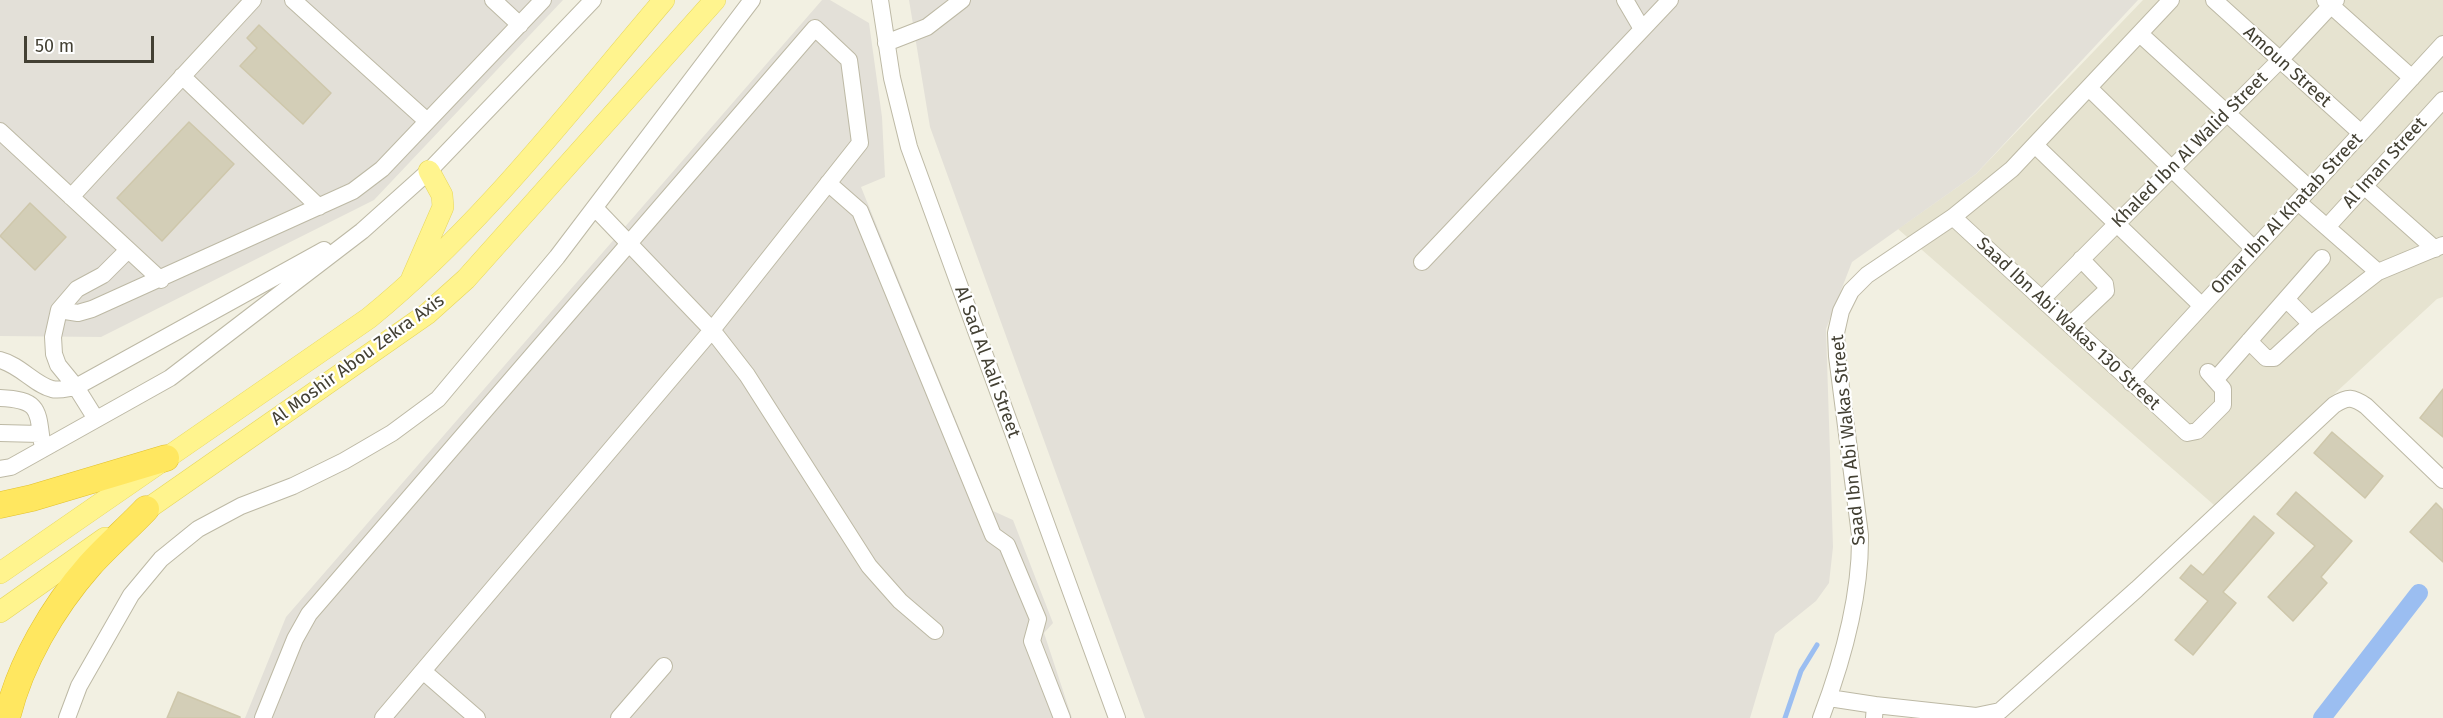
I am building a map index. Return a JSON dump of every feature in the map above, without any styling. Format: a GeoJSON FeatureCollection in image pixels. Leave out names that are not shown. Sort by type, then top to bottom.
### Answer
{"type":"FeatureCollection","features":[{"type":"Feature","properties":{"kind":"highway"},"geometry":{"type":"LineString","coordinates":[[0,505],[32,498],[166,458]]}},
{"type":"Feature","properties":{"kind":"highway"},"geometry":{"type":"LineString","coordinates":[[7,718],[30,658],[57,609],[90,565],[146,509]]}},
{"type":"Feature","properties":{"kind":"main road","name":"Al Moshir Abou Zekra Axis"},"geometry":{"type":"LineString","coordinates":[[0,573],[369,318],[408,287],[478,216],[664,0]]}},
{"type":"Feature","properties":{"kind":"main road","name":"Al Moshir Abou Zekra Axis"},"geometry":{"type":"LineString","coordinates":[[0,612],[427,314],[466,279],[715,0]]}},
{"type":"Feature","properties":{"kind":"main road"},"geometry":{"type":"LineString","coordinates":[[408,287],[443,207],[442,195],[429,171]]}},
{"type":"Feature","properties":{"kind":"street"},"geometry":{"type":"LineString","coordinates":[[71,197],[253,0]]}},
{"type":"Feature","properties":{"kind":"street"},"geometry":{"type":"LineString","coordinates":[[293,0],[427,121]]}},
{"type":"Feature","properties":{"kind":"street"},"geometry":{"type":"LineString","coordinates":[[493,0],[520,25]]}},
{"type":"Feature","properties":{"kind":"street"},"geometry":{"type":"LineString","coordinates":[[59,310],[78,313],[92,309],[161,280],[319,207],[367,181],[543,0]]}},
{"type":"Feature","properties":{"kind":"street"},"geometry":{"type":"LineString","coordinates":[[0,469],[10,467],[41,441],[96,420],[170,378],[362,231],[429,171],[593,0]]}},
{"type":"Feature","properties":{"kind":"street"},"geometry":{"type":"LineString","coordinates":[[67,718],[79,686],[130,595],[161,559],[198,529],[241,506],[293,486],[344,461],[392,433],[438,399],[595,208],[752,0]]}},
{"type":"Feature","properties":{"kind":"street","name":"Al Sad Al Aali Street"},"geometry":{"type":"LineString","coordinates":[[880,0],[885,43],[909,147],[1117,718]]}},
{"type":"Feature","properties":{"kind":"street"},"geometry":{"type":"LineString","coordinates":[[885,43],[927,27],[962,0]]}},
{"type":"Feature","properties":{"kind":"street"},"geometry":{"type":"LineString","coordinates":[[1625,0],[1642,29]]}},
{"type":"Feature","properties":{"kind":"street"},"geometry":{"type":"LineString","coordinates":[[1422,262],[1670,0]]}},
{"type":"Feature","properties":{"kind":"street","name":"Saad Ibn Abi Wakas Street"},"geometry":{"type":"LineString","coordinates":[[1821,718],[1829,698],[1851,618],[1860,563],[1860,535],[1837,356],[1836,333],[1841,311],[1851,291],[1867,275],[1953,217],[2036,146],[2171,0]]}},
{"type":"Feature","properties":{"kind":"street","name":"Amoun Street"},"geometry":{"type":"LineString","coordinates":[[2214,0],[2361,133]]}},
{"type":"Feature","properties":{"kind":"street"},"geometry":{"type":"LineString","coordinates":[[2331,2],[2412,78]]}},
{"type":"Feature","properties":{"kind":"street","name":"Khaled Ibn Al Walid Street"},"geometry":{"type":"LineString","coordinates":[[2042,299],[2280,60],[2331,2]]}},
{"type":"Feature","properties":{"kind":"street"},"geometry":{"type":"LineString","coordinates":[[263,718],[295,639],[309,614],[815,28],[849,60],[860,143],[712,330],[383,718]]}},
{"type":"Feature","properties":{"kind":"street"},"geometry":{"type":"LineString","coordinates":[[2140,34],[2310,189]]}},
{"type":"Feature","properties":{"kind":"street","name":"Omar Ibn Al Khatab Street"},"geometry":{"type":"LineString","coordinates":[[2131,383],[2412,78],[2440,55]]}},
{"type":"Feature","properties":{"kind":"street"},"geometry":{"type":"LineString","coordinates":[[182,76],[319,207]]}},
{"type":"Feature","properties":{"kind":"street"},"geometry":{"type":"LineString","coordinates":[[2089,88],[2254,249]]}},
{"type":"Feature","properties":{"kind":"street","name":"Al Iman Street"},"geometry":{"type":"LineString","coordinates":[[2327,227],[2443,100]]}},
{"type":"Feature","properties":{"kind":"street"},"geometry":{"type":"LineString","coordinates":[[0,131],[161,280]]}},
{"type":"Feature","properties":{"kind":"street"},"geometry":{"type":"LineString","coordinates":[[2036,146],[2202,306]]}},
{"type":"Feature","properties":{"kind":"street"},"geometry":{"type":"LineString","coordinates":[[828,183],[860,211],[993,535],[1007,544],[1038,619],[1032,641],[1062,718]]}},
{"type":"Feature","properties":{"kind":"street"},"geometry":{"type":"LineString","coordinates":[[2322,258],[2248,341],[2266,358],[2274,358],[2311,324],[2378,272],[2439,247],[2364,186]]}},
{"type":"Feature","properties":{"kind":"street"},"geometry":{"type":"LineString","coordinates":[[2298,202],[2378,272]]}},
{"type":"Feature","properties":{"kind":"street"},"geometry":{"type":"LineString","coordinates":[[595,208],[712,330],[747,375],[869,566],[900,601],[935,631]]}},
{"type":"Feature","properties":{"kind":"street","name":"Saad Ibn Abi Wakas 130 Street"},"geometry":{"type":"LineString","coordinates":[[1953,217],[2183,432],[2197,431],[2223,405],[2223,389],[2211,376],[2248,341]]}},
{"type":"Feature","properties":{"kind":"street"},"geometry":{"type":"LineString","coordinates":[[0,360],[14,365],[48,388],[55,390],[76,387],[281,272],[362,231]]}},
{"type":"Feature","properties":{"kind":"street"},"geometry":{"type":"LineString","coordinates":[[96,420],[76,387],[58,365],[54,354],[53,337],[59,310],[77,289],[103,275],[128,250]]}},
{"type":"Feature","properties":{"kind":"street"},"geometry":{"type":"LineString","coordinates":[[2070,326],[2106,291],[2105,284],[2081,259]]}},
{"type":"Feature","properties":{"kind":"street"},"geometry":{"type":"LineString","coordinates":[[2286,299],[2311,324]]}},
{"type":"Feature","properties":{"kind":"street"},"geometry":{"type":"LineString","coordinates":[[0,398],[23,399],[32,405],[37,413],[41,441]]}},
{"type":"Feature","properties":{"kind":"street"},"geometry":{"type":"LineString","coordinates":[[1829,698],[1874,711],[1976,716],[2000,711],[2137,589],[2334,405],[2346,398],[2356,398],[2367,406],[2443,480]]}},
{"type":"Feature","properties":{"kind":"street"},"geometry":{"type":"LineString","coordinates":[[0,433],[41,441]]}},
{"type":"Feature","properties":{"kind":"street"},"geometry":{"type":"LineString","coordinates":[[620,718],[664,666]]}},
{"type":"Feature","properties":{"kind":"street"},"geometry":{"type":"LineString","coordinates":[[423,671],[477,718]]}},
{"type":"Feature","properties":{"kind":"shaded area"},"geometry":{"type":"Polygon","coordinates":[[[0,0],[563,0],[374,200],[101,337],[0,336],[0,0]]]}},
{"type":"Feature","properties":{"kind":"shaded area"},"geometry":{"type":"Polygon","coordinates":[[[822,0],[830,0],[869,23],[882,117],[885,177],[861,187],[993,511],[1013,520],[1053,623],[1044,633],[1072,718],[245,718],[286,617],[822,0]]]}},
{"type":"Feature","properties":{"kind":"shaded area"},"geometry":{"type":"Polygon","coordinates":[[[909,0],[2138,0],[1976,174],[1852,262],[1826,329],[1833,547],[1829,583],[1816,601],[1775,634],[1750,718],[1145,718],[930,127],[909,0]]]}},
{"type":"Feature","properties":{"kind":"shaded area"},"geometry":{"type":"Polygon","coordinates":[[[2143,0],[2443,0],[2443,297],[2437,299],[2214,505],[1898,229],[1976,174],[2143,0]]]}},
{"type":"Feature","properties":{"kind":"building"},"geometry":{"type":"Polygon","coordinates":[[[259,25],[331,93],[303,124],[240,66],[257,48],[247,38],[259,25]]]}},
{"type":"Feature","properties":{"kind":"building"},"geometry":{"type":"Polygon","coordinates":[[[189,122],[234,164],[162,241],[117,198],[189,122]]]}},
{"type":"Feature","properties":{"kind":"building"},"geometry":{"type":"Polygon","coordinates":[[[30,203],[66,237],[35,270],[0,236],[30,203]]]}},
{"type":"Feature","properties":{"kind":"building"},"geometry":{"type":"Polygon","coordinates":[[[2443,389],[2443,437],[2420,418],[2443,389]]]}},
{"type":"Feature","properties":{"kind":"building"},"geometry":{"type":"Polygon","coordinates":[[[2332,432],[2383,476],[2365,498],[2314,453],[2332,432]]]}},
{"type":"Feature","properties":{"kind":"building"},"geometry":{"type":"Polygon","coordinates":[[[2296,492],[2352,541],[2321,577],[2327,583],[2293,621],[2268,597],[2315,546],[2277,514],[2296,492]]]}},
{"type":"Feature","properties":{"kind":"building"},"geometry":{"type":"Polygon","coordinates":[[[2436,503],[2443,510],[2443,562],[2410,532],[2436,503]]]}},
{"type":"Feature","properties":{"kind":"building"},"geometry":{"type":"Polygon","coordinates":[[[2254,516],[2274,533],[2223,592],[2236,603],[2193,655],[2175,640],[2208,601],[2180,578],[2191,565],[2203,575],[2254,516]]]}},
{"type":"Feature","properties":{"kind":"building"},"geometry":{"type":"Polygon","coordinates":[[[178,692],[240,717],[240,718],[167,718],[178,692]]]}},
{"type":"Feature","properties":{"kind":"waterway"},"geometry":{"type":"LineString","coordinates":[[2322,718],[2419,593]]}},
{"type":"Feature","properties":{"kind":"waterway"},"geometry":{"type":"LineString","coordinates":[[1785,718],[1801,671],[1817,645]]}}]}
